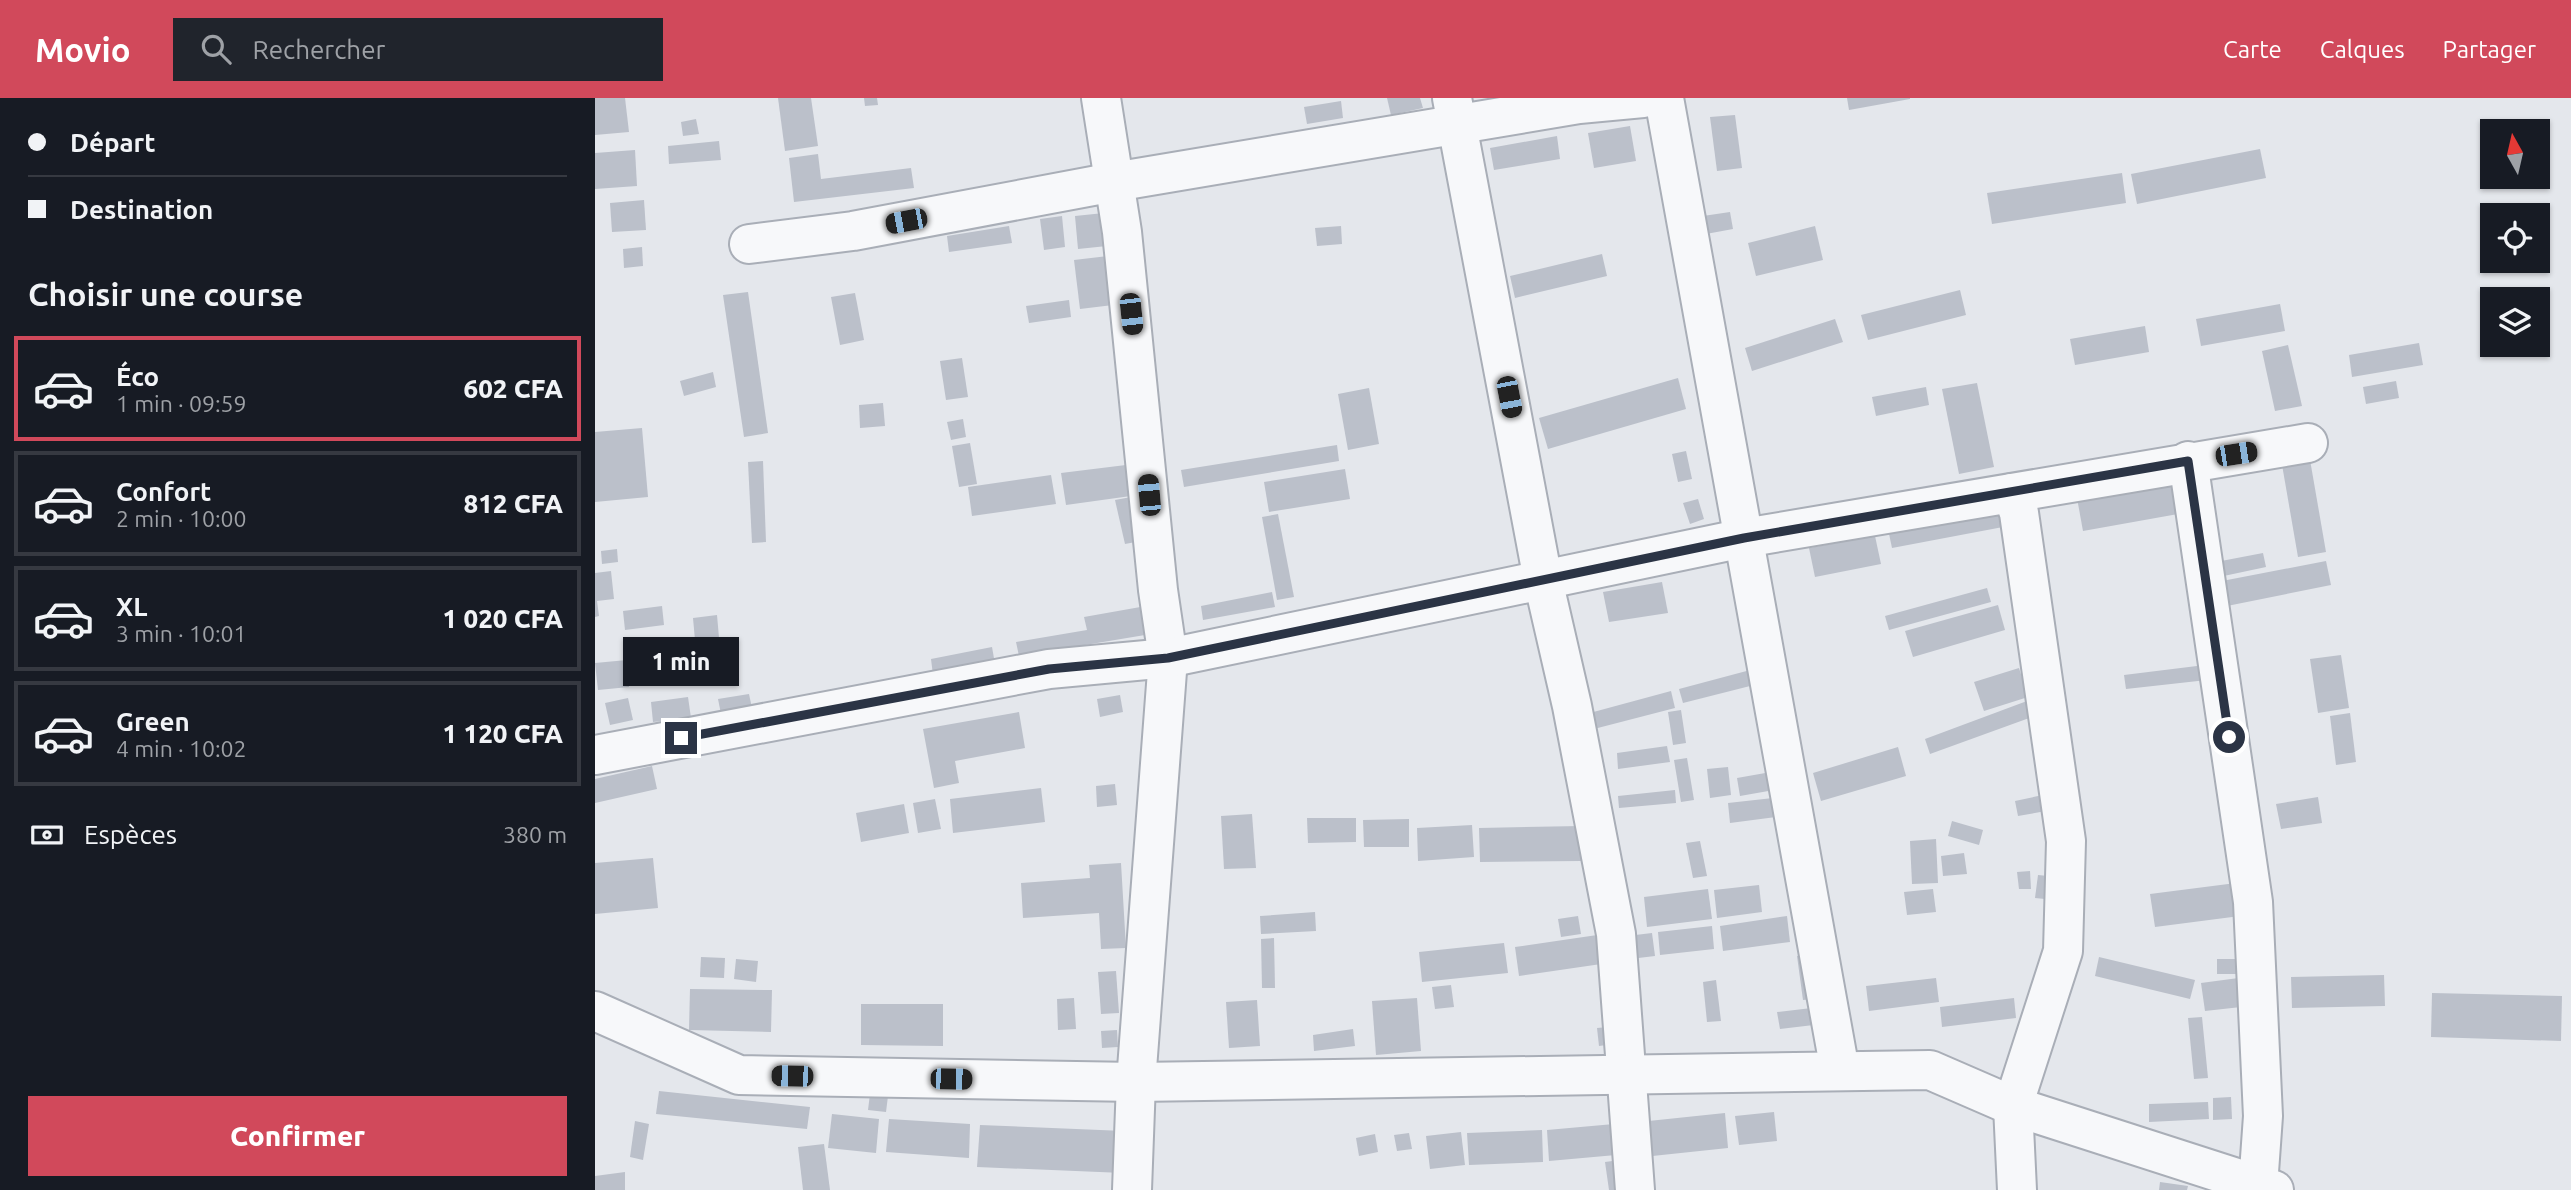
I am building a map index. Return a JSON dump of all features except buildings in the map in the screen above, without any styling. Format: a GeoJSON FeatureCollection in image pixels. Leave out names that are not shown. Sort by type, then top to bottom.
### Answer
{"type":"FeatureCollection","features":[{"type":"Feature","properties":{"kind":"street"},"geometry":{"type":"LineString","coordinates":[[1101,98],[1114,182],[1168,658],[1136,1082],[1132,1190]]}},
{"type":"Feature","properties":{"kind":"street"},"geometry":{"type":"LineString","coordinates":[[750,244],[853,230],[1114,182],[1454,111],[1643,98]]}},
{"type":"Feature","properties":{"kind":"street"},"geometry":{"type":"LineString","coordinates":[[1664,98],[1840,1071]]}},
{"type":"Feature","properties":{"kind":"street"},"geometry":{"type":"LineString","coordinates":[[1454,111],[1543,580],[1572,706],[1616,934],[1629,1074],[1635,1190]]}},
{"type":"Feature","properties":{"kind":"street"},"geometry":{"type":"LineString","coordinates":[[595,755],[1049,669],[1168,658],[1744,538],[2188,461],[2308,443]]}},
{"type":"Feature","properties":{"kind":"street"},"geometry":{"type":"LineString","coordinates":[[595,1011],[739,1075],[1136,1082],[1930,1070],[2013,1106],[2266,1188],[2253,902],[2188,461]]}},
{"type":"Feature","properties":{"kind":"street"},"geometry":{"type":"LineString","coordinates":[[2012,493],[2019,513],[2066,841],[2063,951],[2013,1106],[2017,1190]]}},
{"type":"Feature","properties":{"kind":"route"},"geometry":{"type":"LineString","coordinates":[[681,738],[1049,669],[1168,658],[1744,538],[2188,461],[2229,737]]}}]}
